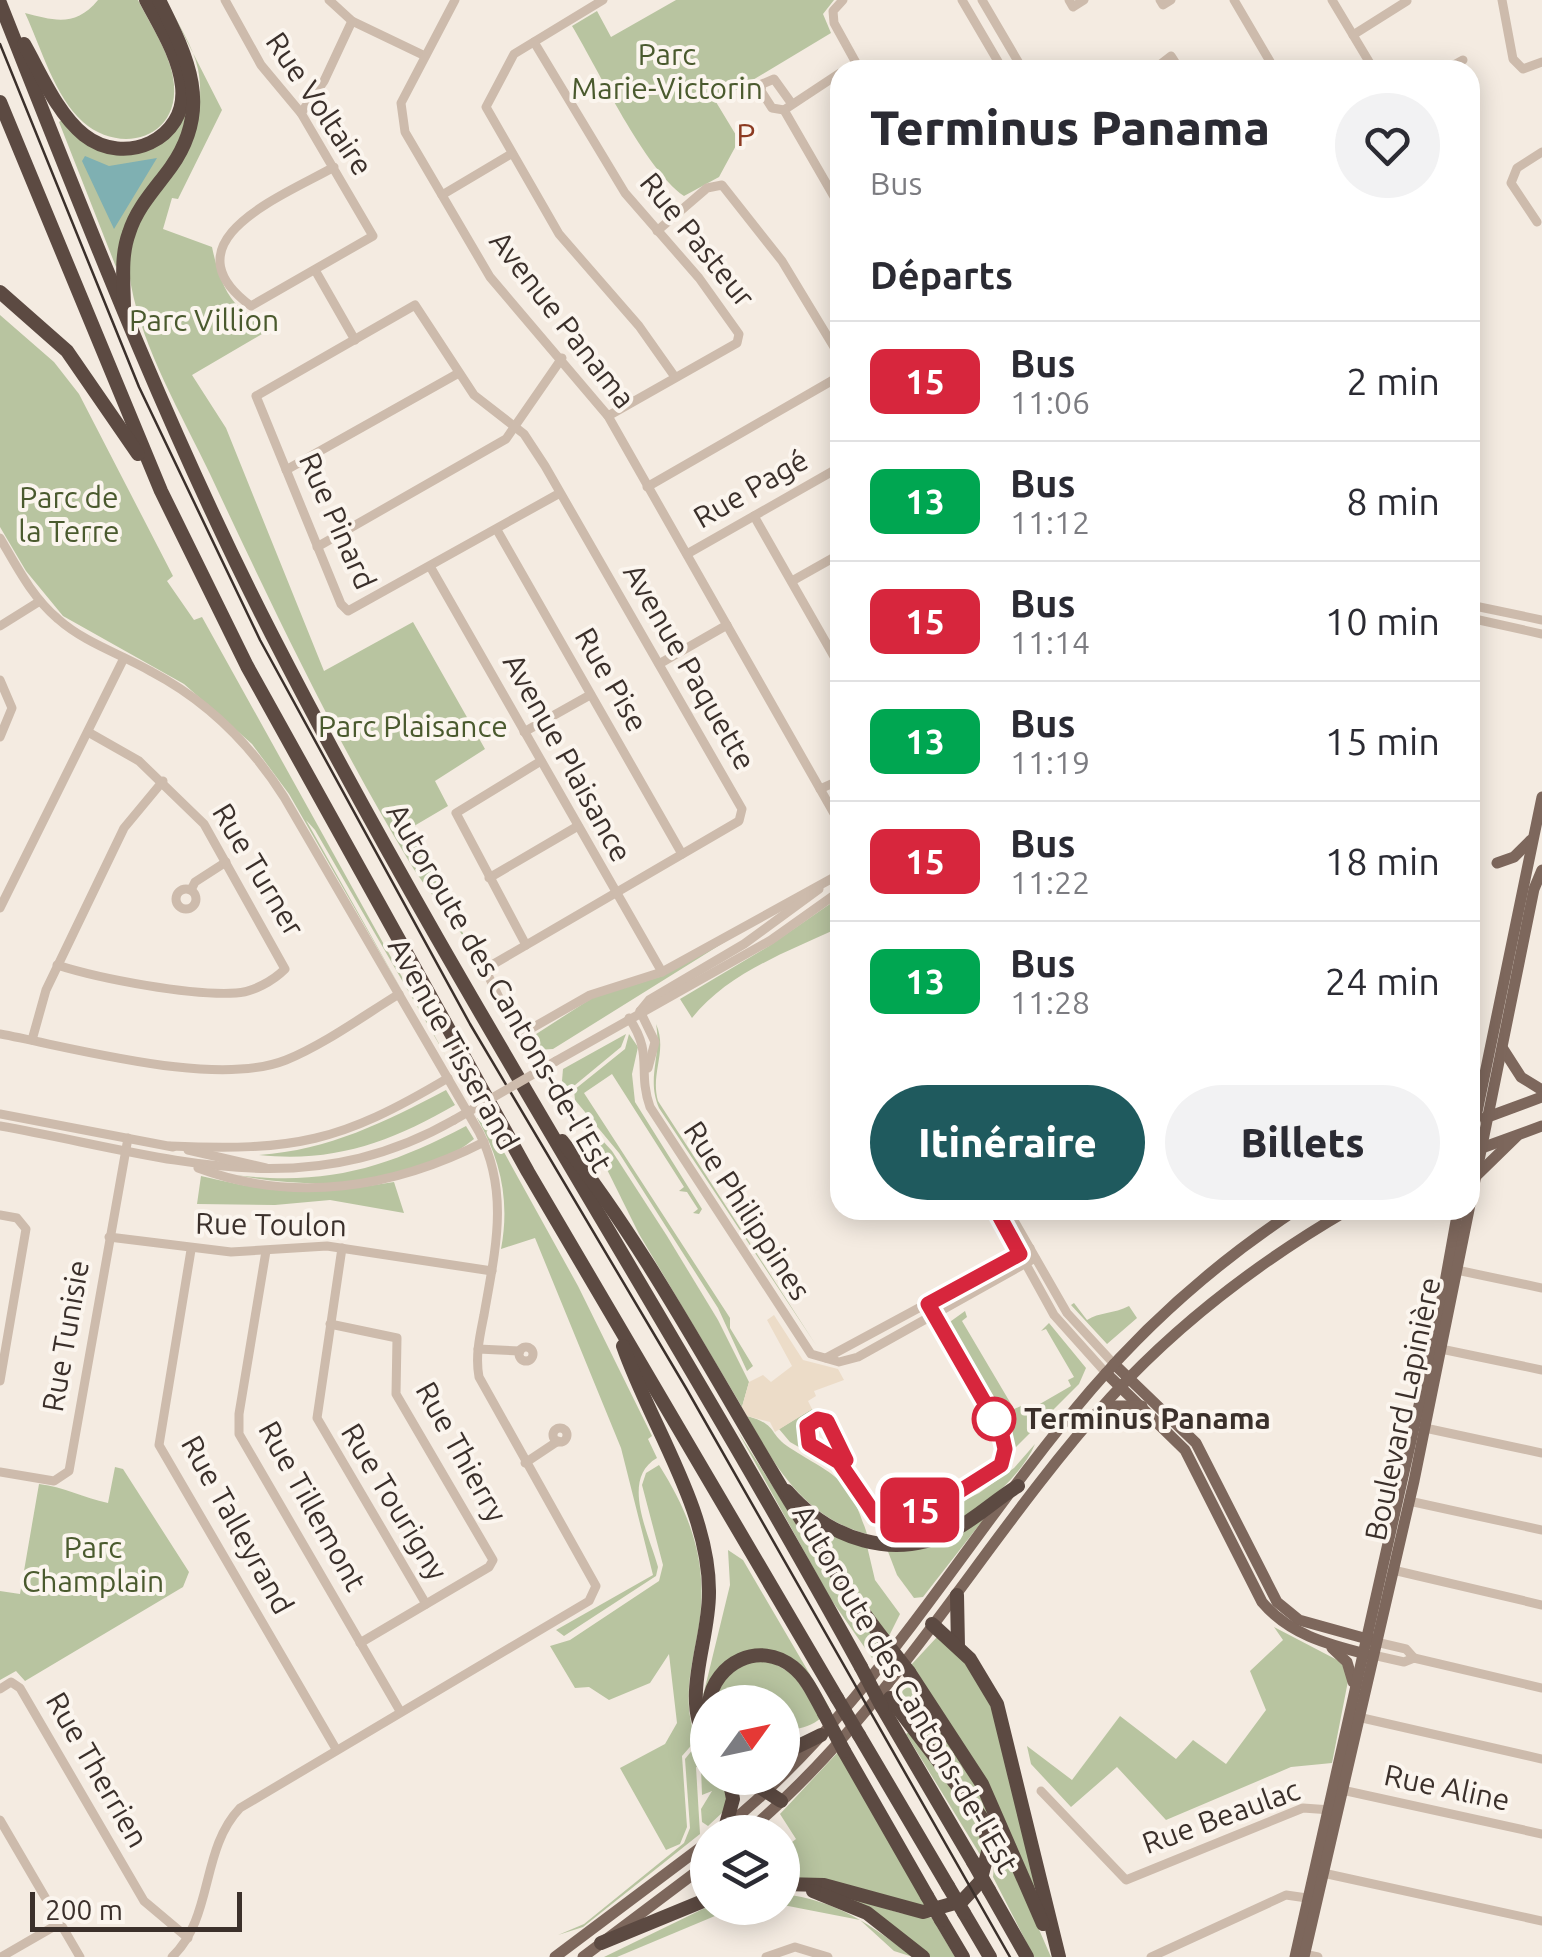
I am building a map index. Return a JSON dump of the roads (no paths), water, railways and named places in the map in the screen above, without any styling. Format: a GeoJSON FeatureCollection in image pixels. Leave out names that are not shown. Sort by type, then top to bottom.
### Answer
{"type":"FeatureCollection","features":[{"type":"Feature","properties":{"kind":"highway"},"geometry":{"type":"LineString","coordinates":[[1,5],[74,126],[101,145],[127,150],[150,144],[166,133],[182,97],[176,62],[146,0]]}},
{"type":"Feature","properties":{"kind":"highway"},"geometry":{"type":"LineString","coordinates":[[124,316],[128,236],[139,211],[186,142],[194,116],[191,70],[159,0]]}},
{"type":"Feature","properties":{"kind":"highway","name":"Autoroute des Cantons-de-l'Est"},"geometry":{"type":"LineString","coordinates":[[1,5],[124,316],[195,477],[278,647],[534,1105],[886,1702],[1027,1957]]}},
{"type":"Feature","properties":{"kind":"highway","name":"Autoroute des Cantons-de-l'Est"},"geometry":{"type":"LineString","coordinates":[[0,102],[161,491],[285,736],[611,1313],[990,1957]]}},
{"type":"Feature","properties":{"kind":"highway"},"geometry":{"type":"LineString","coordinates":[[0,292],[74,358],[161,491]]}},
{"type":"Feature","properties":{"kind":"highway"},"geometry":{"type":"LineString","coordinates":[[534,1105],[580,1164],[640,1253],[826,1561],[909,1672],[982,1784],[1059,1957]]}},
{"type":"Feature","properties":{"kind":"highway"},"geometry":{"type":"LineString","coordinates":[[611,1313],[642,1402],[704,1540],[709,1605],[696,1685]]}},
{"type":"Feature","properties":{"kind":"highway"},"geometry":{"type":"LineString","coordinates":[[756,1450],[808,1512],[836,1531],[866,1542],[890,1545],[947,1534],[1018,1486]]}},
{"type":"Feature","properties":{"kind":"highway"},"geometry":{"type":"LineString","coordinates":[[958,1595],[958,1647]]}},
{"type":"Feature","properties":{"kind":"highway"},"geometry":{"type":"LineString","coordinates":[[926,1619],[958,1647],[987,1682],[1004,1722],[1059,1957]]}},
{"type":"Feature","properties":{"kind":"highway"},"geometry":{"type":"LineString","coordinates":[[713,1685],[730,1665],[744,1657],[766,1655],[800,1673],[962,1957]]}},
{"type":"Feature","properties":{"kind":"highway"},"geometry":{"type":"LineString","coordinates":[[800,1885],[824,1885],[928,1912],[962,1901],[980,1882],[989,1853],[984,1823],[886,1702]]}},
{"type":"Feature","properties":{"kind":"highway"},"geometry":{"type":"LineString","coordinates":[[800,1745],[821,1735]]}},
{"type":"Feature","properties":{"kind":"highway"},"geometry":{"type":"LineString","coordinates":[[858,1735],[889,1828]]}},
{"type":"Feature","properties":{"kind":"highway"},"geometry":{"type":"LineString","coordinates":[[772,1795],[781,1802]]}},
{"type":"Feature","properties":{"kind":"highway"},"geometry":{"type":"LineString","coordinates":[[800,1890],[852,1905],[923,1957]]}},
{"type":"Feature","properties":{"kind":"highway"},"geometry":{"type":"LineString","coordinates":[[601,1943],[690,1906]]}},
{"type":"Feature","properties":{"kind":"main road","name":"Boulevard Lapinière"},"geometry":{"type":"LineString","coordinates":[[1480,1096],[1542,797]]}},
{"type":"Feature","properties":{"kind":"main road"},"geometry":{"type":"LineString","coordinates":[[1497,863],[1516,855],[1534,836]]}},
{"type":"Feature","properties":{"kind":"main road","name":"Boulevard Lapinière"},"geometry":{"type":"LineString","coordinates":[[1480,1137],[1490,1116],[1541,874]]}},
{"type":"Feature","properties":{"kind":"main road"},"geometry":{"type":"LineString","coordinates":[[1480,1120],[1542,1094],[1521,1078],[1502,1049]]}},
{"type":"Feature","properties":{"kind":"main road"},"geometry":{"type":"LineString","coordinates":[[1480,1147],[1542,1126]]}},
{"type":"Feature","properties":{"kind":"main road"},"geometry":{"type":"LineString","coordinates":[[1480,1172],[1518,1134]]}},
{"type":"Feature","properties":{"kind":"main road"},"geometry":{"type":"LineString","coordinates":[[766,1815],[860,1717],[1018,1486],[1110,1368],[1214,1269],[1282,1220]]}},
{"type":"Feature","properties":{"kind":"main road"},"geometry":{"type":"LineString","coordinates":[[800,1758],[926,1619],[958,1595],[1126,1383],[1243,1279],[1333,1220]]}},
{"type":"Feature","properties":{"kind":"main road","name":"Boulevard Lapinière"},"geometry":{"type":"LineString","coordinates":[[1304,1955],[1354,1694],[1393,1570],[1425,1428],[1454,1270],[1457,1220]]}},
{"type":"Feature","properties":{"kind":"main road","name":"Boulevard Lapinière"},"geometry":{"type":"LineString","coordinates":[[1371,1640],[1372,1612],[1466,1220]]}},
{"type":"Feature","properties":{"kind":"main road"},"geometry":{"type":"LineString","coordinates":[[1110,1368],[1196,1443],[1277,1602],[1347,1662],[1354,1694]]}},
{"type":"Feature","properties":{"kind":"main road"},"geometry":{"type":"LineString","coordinates":[[1126,1383],[1142,1406],[1185,1450],[1262,1602],[1279,1622],[1367,1654]]}},
{"type":"Feature","properties":{"kind":"main road"},"geometry":{"type":"LineString","coordinates":[[1104,1406],[1142,1406]]}},
{"type":"Feature","properties":{"kind":"main road"},"geometry":{"type":"LineString","coordinates":[[1320,1635],[1353,1627],[1372,1612]]}},
{"type":"Feature","properties":{"kind":"main road"},"geometry":{"type":"LineString","coordinates":[[1320,1635],[1371,1640]]}},
{"type":"Feature","properties":{"kind":"main road","name":"Boulevard Lapinière"},"geometry":{"type":"LineString","coordinates":[[1312,1899],[1323,1873],[1332,1810],[1342,1790],[1367,1654]]}},
{"type":"Feature","properties":{"kind":"main road"},"geometry":{"type":"LineString","coordinates":[[740,1815],[764,1795]]}},
{"type":"Feature","properties":{"kind":"main road"},"geometry":{"type":"LineString","coordinates":[[555,1957],[690,1856]]}},
{"type":"Feature","properties":{"kind":"main road"},"geometry":{"type":"LineString","coordinates":[[582,1957],[690,1876]]}},
{"type":"Feature","properties":{"kind":"street","name":"Rue Voltaire"},"geometry":{"type":"LineString","coordinates":[[225,0],[261,65],[301,113],[373,236],[314,270]]}},
{"type":"Feature","properties":{"kind":"street"},"geometry":{"type":"LineString","coordinates":[[329,0],[352,22],[423,55]]}},
{"type":"Feature","properties":{"kind":"street","name":"Avenue Panama"},"geometry":{"type":"LineString","coordinates":[[454,0],[401,102],[402,124],[507,300],[562,358],[608,416],[830,806]]}},
{"type":"Feature","properties":{"kind":"street"},"geometry":{"type":"LineString","coordinates":[[603,0],[510,59],[486,107],[570,250],[639,326],[675,378]]}},
{"type":"Feature","properties":{"kind":"street"},"geometry":{"type":"LineString","coordinates":[[843,0],[833,11],[834,23],[855,60]]}},
{"type":"Feature","properties":{"kind":"street"},"geometry":{"type":"LineString","coordinates":[[962,0],[997,60]]}},
{"type":"Feature","properties":{"kind":"street"},"geometry":{"type":"LineString","coordinates":[[982,0],[1017,60]]}},
{"type":"Feature","properties":{"kind":"street"},"geometry":{"type":"LineString","coordinates":[[1069,0],[1073,6],[1084,0]]}},
{"type":"Feature","properties":{"kind":"street"},"geometry":{"type":"LineString","coordinates":[[1160,0],[1163,5],[1171,0]]}},
{"type":"Feature","properties":{"kind":"street"},"geometry":{"type":"LineString","coordinates":[[1234,0],[1269,60]]}},
{"type":"Feature","properties":{"kind":"street"},"geometry":{"type":"LineString","coordinates":[[1332,0],[1368,60]]}},
{"type":"Feature","properties":{"kind":"street"},"geometry":{"type":"LineString","coordinates":[[1502,0],[1517,66],[1528,70],[1542,62]]}},
{"type":"Feature","properties":{"kind":"street"},"geometry":{"type":"LineString","coordinates":[[1353,35],[1407,1]]}},
{"type":"Feature","properties":{"kind":"street"},"geometry":{"type":"LineString","coordinates":[[301,113],[324,81],[352,22]]}},
{"type":"Feature","properties":{"kind":"street","name":"Rue Pasteur"},"geometry":{"type":"LineString","coordinates":[[534,42],[625,193],[700,278],[740,340],[608,416]]}},
{"type":"Feature","properties":{"kind":"street"},"geometry":{"type":"LineString","coordinates":[[830,80],[788,108],[830,187]]}},
{"type":"Feature","properties":{"kind":"street"},"geometry":{"type":"LineString","coordinates":[[1537,222],[1510,183],[1517,168],[1542,152]]}},
{"type":"Feature","properties":{"kind":"street"},"geometry":{"type":"LineString","coordinates":[[442,195],[511,154]]}},
{"type":"Feature","properties":{"kind":"street"},"geometry":{"type":"LineString","coordinates":[[334,167],[233,226],[219,256],[238,296],[251,306],[314,270],[355,340]]}},
{"type":"Feature","properties":{"kind":"street"},"geometry":{"type":"LineString","coordinates":[[657,231],[707,188],[722,185],[782,261],[830,340]]}},
{"type":"Feature","properties":{"kind":"street","name":"Rue Pinard"},"geometry":{"type":"LineString","coordinates":[[415,305],[256,396],[317,547],[348,611],[560,493]]}},
{"type":"Feature","properties":{"kind":"street","name":"Avenue Paquette"},"geometry":{"type":"LineString","coordinates":[[415,305],[474,395],[530,441],[742,809],[739,822],[486,970],[518,1036],[590,995],[662,972]]}},
{"type":"Feature","properties":{"kind":"street"},"geometry":{"type":"LineString","coordinates":[[317,547],[496,446],[516,428],[562,358]]}},
{"type":"Feature","properties":{"kind":"street"},"geometry":{"type":"LineString","coordinates":[[286,470],[457,374]]}},
{"type":"Feature","properties":{"kind":"street"},"geometry":{"type":"LineString","coordinates":[[648,487],[830,382]]}},
{"type":"Feature","properties":{"kind":"street","name":"Rue Pagé"},"geometry":{"type":"LineString","coordinates":[[687,554],[830,473]]}},
{"type":"Feature","properties":{"kind":"street"},"geometry":{"type":"LineString","coordinates":[[754,516],[830,648]]}},
{"type":"Feature","properties":{"kind":"street","name":"Rue Pise"},"geometry":{"type":"LineString","coordinates":[[497,530],[682,854]]}},
{"type":"Feature","properties":{"kind":"street","name":"Avenue Tisserand"},"geometry":{"type":"LineString","coordinates":[[0,538],[40,601],[72,630],[187,694],[252,753],[284,798],[448,1078],[484,1142],[499,1201],[478,1349],[483,1390],[594,1580],[595,1595],[233,1815],[219,1840],[188,1938],[172,1957]]}},
{"type":"Feature","properties":{"kind":"street"},"geometry":{"type":"LineString","coordinates":[[792,581],[830,560]]}},
{"type":"Feature","properties":{"kind":"street","name":"Avenue Plaisance"},"geometry":{"type":"LineString","coordinates":[[430,568],[662,972]]}},
{"type":"Feature","properties":{"kind":"street"},"geometry":{"type":"LineString","coordinates":[[0,626],[40,601]]}},
{"type":"Feature","properties":{"kind":"street"},"geometry":{"type":"LineString","coordinates":[[1480,607],[1542,620]]}},
{"type":"Feature","properties":{"kind":"street"},"geometry":{"type":"LineString","coordinates":[[1480,620],[1542,634]]}},
{"type":"Feature","properties":{"kind":"street"},"geometry":{"type":"LineString","coordinates":[[660,664],[727,625]]}},
{"type":"Feature","properties":{"kind":"street"},"geometry":{"type":"LineString","coordinates":[[0,908],[124,658]]}},
{"type":"Feature","properties":{"kind":"street"},"geometry":{"type":"LineString","coordinates":[[0,680],[10,698],[0,737]]}},
{"type":"Feature","properties":{"kind":"street"},"geometry":{"type":"LineString","coordinates":[[524,732],[590,695]]}},
{"type":"Feature","properties":{"kind":"street","name":"Rue Turner"},"geometry":{"type":"LineString","coordinates":[[57,965],[202,992],[236,993],[281,974],[285,963],[204,824],[163,780],[88,732]]}},
{"type":"Feature","properties":{"kind":"street"},"geometry":{"type":"LineString","coordinates":[[526,945],[456,813],[541,761]]}},
{"type":"Feature","properties":{"kind":"street"},"geometry":{"type":"LineString","coordinates":[[32,1040],[39,1005],[124,828],[163,780]]}},
{"type":"Feature","properties":{"kind":"street"},"geometry":{"type":"LineString","coordinates":[[820,789],[830,784]]}},
{"type":"Feature","properties":{"kind":"street"},"geometry":{"type":"LineString","coordinates":[[489,878],[578,826]]}},
{"type":"Feature","properties":{"kind":"street"},"geometry":{"type":"LineString","coordinates":[[191,890],[195,882],[226,862]]}},
{"type":"Feature","properties":{"kind":"street"},"geometry":{"type":"LineString","coordinates":[[1525,873],[1541,874]]}},
{"type":"Feature","properties":{"kind":"street"},"geometry":{"type":"LineString","coordinates":[[662,972],[830,879]]}},
{"type":"Feature","properties":{"kind":"street"},"geometry":{"type":"LineString","coordinates":[[640,1012],[650,1000],[744,944],[830,880]]}},
{"type":"Feature","properties":{"kind":"street"},"geometry":{"type":"LineString","coordinates":[[172,1158],[228,1170],[331,1167],[368,1159],[454,1120],[765,943],[830,898]]}},
{"type":"Feature","properties":{"kind":"street"},"geometry":{"type":"LineString","coordinates":[[0,1034],[190,1068],[244,1070],[287,1060],[399,994]]}},
{"type":"Feature","properties":{"kind":"street","name":"Rue Philippines"},"geometry":{"type":"LineString","coordinates":[[640,1012],[655,1042],[644,1078]]}},
{"type":"Feature","properties":{"kind":"street","name":"Rue Philippines"},"geometry":{"type":"LineString","coordinates":[[629,1018],[644,1044],[644,1078],[650,1107],[806,1349],[840,1362],[858,1357],[1028,1256]]}},
{"type":"Feature","properties":{"kind":"street"},"geometry":{"type":"LineString","coordinates":[[0,1126],[127,1143],[255,1149],[328,1137],[386,1114],[448,1078]]}},
{"type":"Feature","properties":{"kind":"street"},"geometry":{"type":"LineString","coordinates":[[0,1114],[127,1143],[263,1186],[315,1190],[403,1175],[438,1165],[484,1142]]}},
{"type":"Feature","properties":{"kind":"street","name":"Rue Tunisie"},"geometry":{"type":"LineString","coordinates":[[0,1472],[54,1482],[69,1471],[127,1143]]}},
{"type":"Feature","properties":{"kind":"street"},"geometry":{"type":"LineString","coordinates":[[170,1146],[268,1169]]}},
{"type":"Feature","properties":{"kind":"street"},"geometry":{"type":"LineString","coordinates":[[0,1215],[17,1218],[26,1229],[0,1381]]}},
{"type":"Feature","properties":{"kind":"street"},"geometry":{"type":"LineString","coordinates":[[1003,1220],[1028,1256]]}},
{"type":"Feature","properties":{"kind":"street"},"geometry":{"type":"LineString","coordinates":[[1012,1220],[1060,1324],[1110,1368]]}},
{"type":"Feature","properties":{"kind":"street","name":"Rue Toulon"},"geometry":{"type":"LineString","coordinates":[[109,1237],[191,1250],[342,1248],[492,1271]]}},
{"type":"Feature","properties":{"kind":"street","name":"Rue Tourigny"},"geometry":{"type":"LineString","coordinates":[[342,1248],[316,1418],[426,1604]]}},
{"type":"Feature","properties":{"kind":"street","name":"Rue Talleyrand"},"geometry":{"type":"LineString","coordinates":[[191,1250],[160,1445],[336,1749]]}},
{"type":"Feature","properties":{"kind":"street","name":"Rue Tillemont"},"geometry":{"type":"LineString","coordinates":[[266,1251],[239,1434],[400,1711]]}},
{"type":"Feature","properties":{"kind":"street"},"geometry":{"type":"LineString","coordinates":[[1454,1270],[1542,1288]]}},
{"type":"Feature","properties":{"kind":"street","name":"Rue Thierry"},"geometry":{"type":"LineString","coordinates":[[330,1324],[397,1338],[396,1394],[493,1560],[489,1567],[360,1642]]}},
{"type":"Feature","properties":{"kind":"street"},"geometry":{"type":"LineString","coordinates":[[478,1349],[520,1352]]}},
{"type":"Feature","properties":{"kind":"street"},"geometry":{"type":"LineString","coordinates":[[1441,1349],[1542,1370]]}},
{"type":"Feature","properties":{"kind":"street"},"geometry":{"type":"LineString","coordinates":[[1425,1428],[1542,1453]]}},
{"type":"Feature","properties":{"kind":"street"},"geometry":{"type":"LineString","coordinates":[[525,1463],[558,1441]]}},
{"type":"Feature","properties":{"kind":"street"},"geometry":{"type":"LineString","coordinates":[[1408,1501],[1542,1530]]}},
{"type":"Feature","properties":{"kind":"street"},"geometry":{"type":"LineString","coordinates":[[1393,1570],[1542,1605]]}},
{"type":"Feature","properties":{"kind":"street"},"geometry":{"type":"LineString","coordinates":[[1371,1640],[1406,1649],[1414,1658]]}},
{"type":"Feature","properties":{"kind":"street"},"geometry":{"type":"LineString","coordinates":[[1367,1654],[1404,1662],[1414,1658],[1542,1688]]}},
{"type":"Feature","properties":{"kind":"street","name":"Rue Therrien"},"geometry":{"type":"LineString","coordinates":[[0,1688],[11,1682],[20,1688],[144,1902],[188,1938]]}},
{"type":"Feature","properties":{"kind":"street"},"geometry":{"type":"LineString","coordinates":[[1358,1717],[1542,1759]]}},
{"type":"Feature","properties":{"kind":"street","name":"Rue Aline"},"geometry":{"type":"LineString","coordinates":[[1342,1790],[1542,1834]]}},
{"type":"Feature","properties":{"kind":"street","name":"Rue Beaulac"},"geometry":{"type":"LineString","coordinates":[[1041,1791],[1126,1880],[1303,1808],[1332,1810]]}},
{"type":"Feature","properties":{"kind":"street"},"geometry":{"type":"LineString","coordinates":[[0,1820],[80,1957]]}},
{"type":"Feature","properties":{"kind":"street"},"geometry":{"type":"LineString","coordinates":[[1323,1873],[1542,1921]]}},
{"type":"Feature","properties":{"kind":"street"},"geometry":{"type":"LineString","coordinates":[[1151,1957],[1281,1897],[1312,1899]]}},
{"type":"Feature","properties":{"kind":"street"},"geometry":{"type":"LineString","coordinates":[[1,1957],[60,1923]]}},
{"type":"Feature","properties":{"kind":"street"},"geometry":{"type":"LineString","coordinates":[[766,1957],[795,1946],[828,1957]]}},
{"type":"Feature","properties":{"kind":"water"},"geometry":{"type":"Polygon","coordinates":[[[85,156],[109,166],[157,158],[114,229],[82,161],[85,156]]]}},
{"type":"Feature","properties":{"kind":"tram line"},"geometry":{"type":"LineString","coordinates":[[0,44],[139,387],[260,640],[470,1024],[686,1388],[1010,1957]]}},
{"type":"Feature","properties":{"kind":"place","name":"Terminus Panama"},"geometry":{"type":"Point","coordinates":[994,1419]}},
{"type":"Feature","properties":{"kind":"district","name":"P"},"geometry":{"type":"Point","coordinates":[747,135]}},
{"type":"Feature","properties":{"kind":"park label","name":"Parc Marie-Victorin"},"geometry":{"type":"Point","coordinates":[667,72]}},
{"type":"Feature","properties":{"kind":"park label","name":"Parc Villion"},"geometry":{"type":"Point","coordinates":[204,321]}},
{"type":"Feature","properties":{"kind":"park label","name":"Parc de la Terre"},"geometry":{"type":"Point","coordinates":[69,515]}},
{"type":"Feature","properties":{"kind":"park label","name":"Parc Plaisance"},"geometry":{"type":"Point","coordinates":[413,727]}},
{"type":"Feature","properties":{"kind":"park label","name":"Parc Champlain"},"geometry":{"type":"Point","coordinates":[93,1565]}}]}
